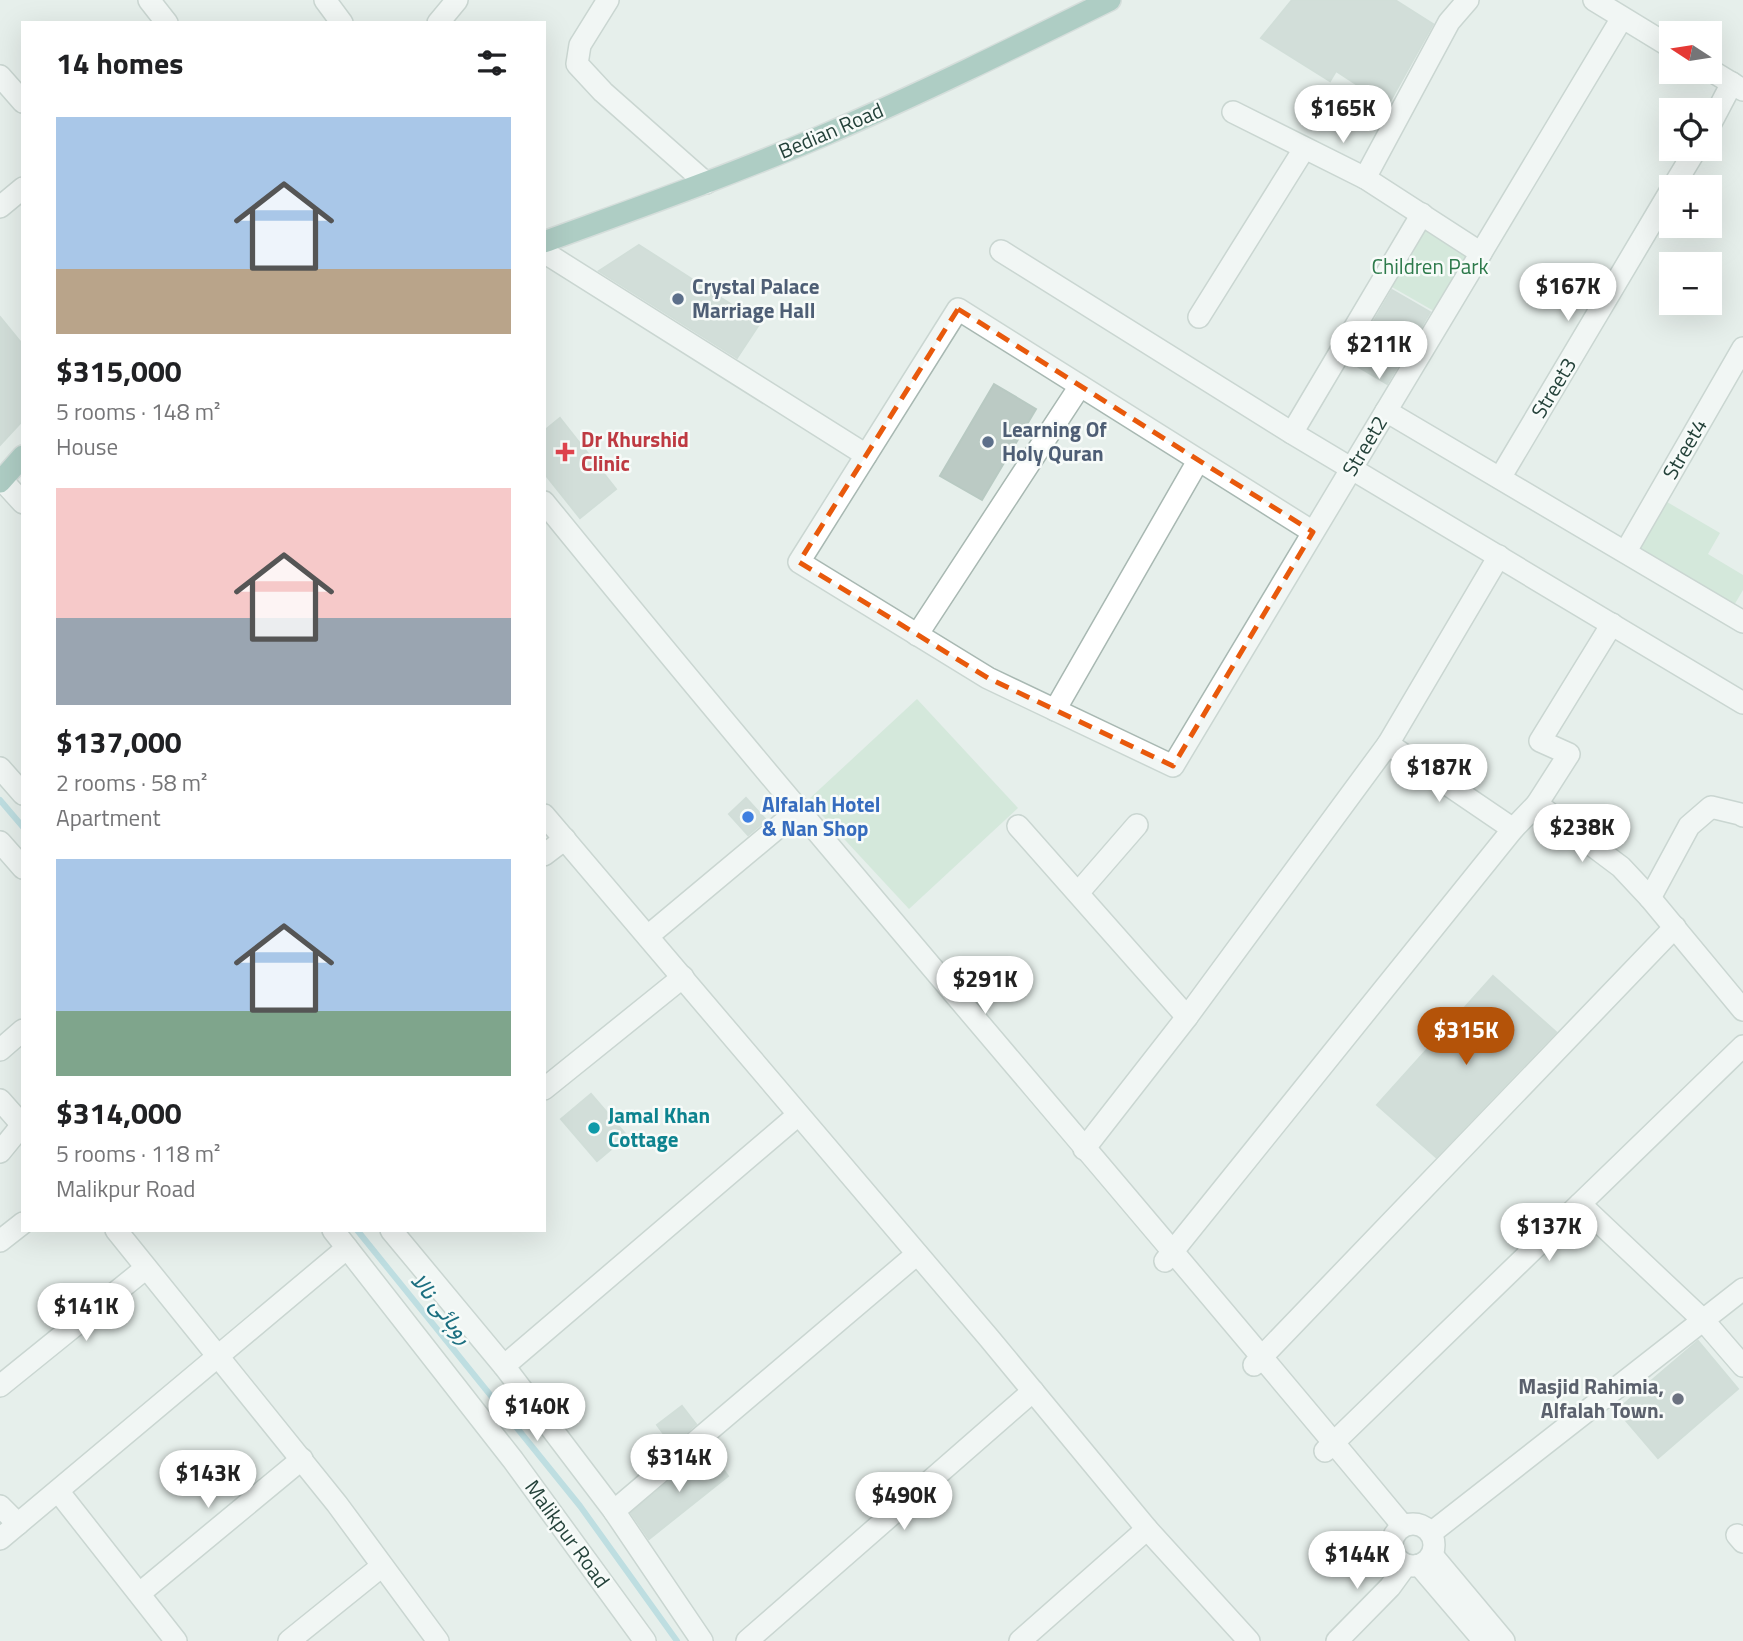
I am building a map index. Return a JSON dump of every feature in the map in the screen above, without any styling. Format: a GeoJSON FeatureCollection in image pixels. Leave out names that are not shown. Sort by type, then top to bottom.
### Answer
{"type":"FeatureCollection","features":[{"type":"Feature","properties":{"kind":"main road","name":"Bedian Road"},"geometry":{"type":"LineString","coordinates":[[546,241],[706,183],[822,136],[973,68],[1110,0]]}},
{"type":"Feature","properties":{"kind":"main road"},"geometry":{"type":"LineString","coordinates":[[1,481],[21,458]]}},
{"type":"Feature","properties":{"kind":"street"},"geometry":{"type":"LineString","coordinates":[[149,0],[165,21]]}},
{"type":"Feature","properties":{"kind":"street"},"geometry":{"type":"LineString","coordinates":[[440,21],[457,0]]}},
{"type":"Feature","properties":{"kind":"street"},"geometry":{"type":"LineString","coordinates":[[606,0],[580,46],[577,64],[603,92],[706,183]]}},
{"type":"Feature","properties":{"kind":"street"},"geometry":{"type":"LineString","coordinates":[[1365,178],[1449,22],[1468,0]]}},
{"type":"Feature","properties":{"kind":"street"},"geometry":{"type":"LineString","coordinates":[[1594,0],[1659,40]]}},
{"type":"Feature","properties":{"kind":"street","name":"Street2"},"geometry":{"type":"LineString","coordinates":[[1055,710],[1172,766],[1622,18]]}},
{"type":"Feature","properties":{"kind":"street"},"geometry":{"type":"LineString","coordinates":[[0,76],[21,100]]}},
{"type":"Feature","properties":{"kind":"street"},"geometry":{"type":"LineString","coordinates":[[1722,77],[1738,87],[1722,109]]}},
{"type":"Feature","properties":{"kind":"street"},"geometry":{"type":"LineString","coordinates":[[1233,112],[1365,178],[1481,253]]}},
{"type":"Feature","properties":{"kind":"street"},"geometry":{"type":"LineString","coordinates":[[1199,317],[1304,149]]}},
{"type":"Feature","properties":{"kind":"street"},"geometry":{"type":"LineString","coordinates":[[0,207],[21,190]]}},
{"type":"Feature","properties":{"kind":"street","name":"Street3"},"geometry":{"type":"LineString","coordinates":[[1500,478],[1659,211]]}},
{"type":"Feature","properties":{"kind":"street"},"geometry":{"type":"LineString","coordinates":[[1292,433],[1422,214]]}},
{"type":"Feature","properties":{"kind":"street"},"geometry":{"type":"LineString","coordinates":[[1001,251],[1292,433],[1743,702]]}},
{"type":"Feature","properties":{"kind":"street"},"geometry":{"type":"LineString","coordinates":[[546,253],[866,455]]}},
{"type":"Feature","properties":{"kind":"street"},"geometry":{"type":"LineString","coordinates":[[1198,461],[1055,710],[988,678],[800,562],[958,309],[1313,532]]}},
{"type":"Feature","properties":{"kind":"street","name":"Street4"},"geometry":{"type":"LineString","coordinates":[[1626,551],[1743,348]]}},
{"type":"Feature","properties":{"kind":"street"},"geometry":{"type":"LineString","coordinates":[[917,635],[1080,386]]}},
{"type":"Feature","properties":{"kind":"street"},"geometry":{"type":"LineString","coordinates":[[1385,411],[1743,622]]}},
{"type":"Feature","properties":{"kind":"street"},"geometry":{"type":"LineString","coordinates":[[1,481],[21,501]]}},
{"type":"Feature","properties":{"kind":"street"},"geometry":{"type":"LineString","coordinates":[[546,504],[795,813],[1399,1530]]}},
{"type":"Feature","properties":{"kind":"street"},"geometry":{"type":"LineString","coordinates":[[546,527],[1084,1149],[1169,1257]]}},
{"type":"Feature","properties":{"kind":"street"},"geometry":{"type":"LineString","coordinates":[[1084,1149],[1187,1017],[1388,744],[1499,556]]}},
{"type":"Feature","properties":{"kind":"street"},"geometry":{"type":"LineString","coordinates":[[1169,1257],[1513,829],[1538,804],[1569,754],[1540,741],[1612,624]]}},
{"type":"Feature","properties":{"kind":"street"},"geometry":{"type":"LineString","coordinates":[[1388,744],[1513,829]]}},
{"type":"Feature","properties":{"kind":"street"},"geometry":{"type":"LineString","coordinates":[[0,768],[21,792]]}},
{"type":"Feature","properties":{"kind":"street"},"geometry":{"type":"LineString","coordinates":[[1538,804],[1621,867],[1675,927],[1743,1010]]}},
{"type":"Feature","properties":{"kind":"street"},"geometry":{"type":"LineString","coordinates":[[1650,898],[1689,826],[1711,807],[1743,816]]}},
{"type":"Feature","properties":{"kind":"street"},"geometry":{"type":"LineString","coordinates":[[648,936],[795,813]]}},
{"type":"Feature","properties":{"kind":"street"},"geometry":{"type":"LineString","coordinates":[[546,817],[1147,1529],[1249,1641]]}},
{"type":"Feature","properties":{"kind":"street"},"geometry":{"type":"LineString","coordinates":[[1078,893],[1137,825]]}},
{"type":"Feature","properties":{"kind":"street"},"geometry":{"type":"LineString","coordinates":[[1018,826],[1187,1017]]}},
{"type":"Feature","properties":{"kind":"street"},"geometry":{"type":"LineString","coordinates":[[546,853],[565,839]]}},
{"type":"Feature","properties":{"kind":"street"},"geometry":{"type":"LineString","coordinates":[[0,842],[21,866]]}},
{"type":"Feature","properties":{"kind":"street"},"geometry":{"type":"LineString","coordinates":[[1258,1361],[1675,927]]}},
{"type":"Feature","properties":{"kind":"street"},"geometry":{"type":"LineString","coordinates":[[546,1087],[683,977]]}},
{"type":"Feature","properties":{"kind":"street"},"geometry":{"type":"LineString","coordinates":[[0,1050],[21,1032]]}},
{"type":"Feature","properties":{"kind":"street"},"geometry":{"type":"LineString","coordinates":[[1329,1447],[1743,1046]]}},
{"type":"Feature","properties":{"kind":"street"},"geometry":{"type":"LineString","coordinates":[[0,1100],[21,1124]]}},
{"type":"Feature","properties":{"kind":"street"},"geometry":{"type":"LineString","coordinates":[[505,1366],[798,1115]]}},
{"type":"Feature","properties":{"kind":"street"},"geometry":{"type":"LineString","coordinates":[[0,1152],[21,1126]]}},
{"type":"Feature","properties":{"kind":"street"},"geometry":{"type":"LineString","coordinates":[[1580,1204],[1704,1321],[1743,1366]]}},
{"type":"Feature","properties":{"kind":"street"},"geometry":{"type":"LineString","coordinates":[[0,1241],[21,1225]]}},
{"type":"Feature","properties":{"kind":"street"},"geometry":{"type":"LineString","coordinates":[[118,1232],[302,1459],[438,1641]]}},
{"type":"Feature","properties":{"kind":"street","name":"Malikpur Road"},"geometry":{"type":"LineString","coordinates":[[335,1232],[513,1460],[645,1641]]}},
{"type":"Feature","properties":{"kind":"street"},"geometry":{"type":"LineString","coordinates":[[393,1232],[505,1366],[614,1511],[702,1641]]}},
{"type":"Feature","properties":{"kind":"street"},"geometry":{"type":"LineString","coordinates":[[0,1539],[347,1248]]}},
{"type":"Feature","properties":{"kind":"street"},"geometry":{"type":"LineString","coordinates":[[614,1511],[917,1254]]}},
{"type":"Feature","properties":{"kind":"street"},"geometry":{"type":"LineString","coordinates":[[0,1386],[146,1268]]}},
{"type":"Feature","properties":{"kind":"street"},"geometry":{"type":"LineString","coordinates":[[1431,1533],[1743,1289]]}},
{"type":"Feature","properties":{"kind":"street"},"geometry":{"type":"LineString","coordinates":[[747,1641],[1033,1391]]}},
{"type":"Feature","properties":{"kind":"street"},"geometry":{"type":"LineString","coordinates":[[140,1593],[302,1459]]}},
{"type":"Feature","properties":{"kind":"street"},"geometry":{"type":"LineString","coordinates":[[58,1490],[176,1641]]}},
{"type":"Feature","properties":{"kind":"street"},"geometry":{"type":"LineString","coordinates":[[0,1506],[18,1524]]}},
{"type":"Feature","properties":{"kind":"street"},"geometry":{"type":"LineString","coordinates":[[1338,1641],[1390,1587],[1419,1562],[1434,1540],[1431,1533],[1418,1524],[1399,1530],[1392,1543],[1398,1560],[1419,1562],[1504,1641]]}},
{"type":"Feature","properties":{"kind":"street"},"geometry":{"type":"LineString","coordinates":[[1020,1641],[1147,1529]]}},
{"type":"Feature","properties":{"kind":"street"},"geometry":{"type":"LineString","coordinates":[[1419,1562],[1484,1641]]}},
{"type":"Feature","properties":{"kind":"street"},"geometry":{"type":"LineString","coordinates":[[289,1641],[383,1566]]}},
{"type":"Feature","properties":{"kind":"highlighted area"},"geometry":{"type":"Polygon","coordinates":[[[958,309],[1313,532],[1173,766],[988,678],[799,562],[958,309]]]}},
{"type":"Feature","properties":{"kind":"green space","name":"Children Park"},"geometry":{"type":"Polygon","coordinates":[[[1420,225],[1471,257],[1439,314],[1385,283],[1420,225]]]}},
{"type":"Feature","properties":{"kind":"green space"},"geometry":{"type":"Polygon","coordinates":[[[1662,499],[1720,533],[1708,554],[1743,575],[1743,590],[1733,607],[1634,549],[1662,499]]]}},
{"type":"Feature","properties":{"kind":"green space"},"geometry":{"type":"Polygon","coordinates":[[[917,699],[1018,808],[909,909],[808,800],[917,699]]]}},
{"type":"Feature","properties":{"kind":"building"},"geometry":{"type":"Polygon","coordinates":[[[1292,0],[1395,0],[1433,24],[1388,105],[1336,71],[1330,81],[1261,38],[1292,0]]]}},
{"type":"Feature","properties":{"kind":"building","name":"Crystal Palace Marriage Hall"},"geometry":{"type":"Polygon","coordinates":[[[639,245],[760,323],[737,358],[599,271],[639,245]]]}},
{"type":"Feature","properties":{"kind":"building"},"geometry":{"type":"Polygon","coordinates":[[[1392,290],[1430,312],[1387,384],[1350,362],[1392,290]]]}},
{"type":"Feature","properties":{"kind":"building"},"geometry":{"type":"Polygon","coordinates":[[[0,317],[21,343],[21,422],[0,445],[0,317]]]}},
{"type":"Feature","properties":{"kind":"building","name":"Learning Of Holy Quran"},"geometry":{"type":"Polygon","coordinates":[[[994,384],[1036,409],[982,500],[940,476],[994,384]]]}},
{"type":"Feature","properties":{"kind":"building","name":"Dr Khurshid Clinic"},"geometry":{"type":"Polygon","coordinates":[[[560,418],[616,489],[580,518],[546,476],[546,429],[560,418]]]}},
{"type":"Feature","properties":{"kind":"building","name":"Alfalah Hotel & Nan Shop"},"geometry":{"type":"Polygon","coordinates":[[[746,798],[766,820],[748,835],[729,814],[746,798]]]}},
{"type":"Feature","properties":{"kind":"building"},"geometry":{"type":"Polygon","coordinates":[[[1493,976],[1556,1032],[1436,1157],[1377,1105],[1493,976]]]}},
{"type":"Feature","properties":{"kind":"building","name":"Jamal Khan Cottage"},"geometry":{"type":"Polygon","coordinates":[[[591,1094],[627,1136],[597,1161],[561,1119],[591,1094]]]}},
{"type":"Feature","properties":{"kind":"building","name":"Masjid Rahimia, Alfalah Town."},"geometry":{"type":"Polygon","coordinates":[[[1698,1341],[1738,1389],[1658,1458],[1617,1410],[1698,1341]]]}},
{"type":"Feature","properties":{"kind":"building"},"geometry":{"type":"Polygon","coordinates":[[[682,1406],[696,1424],[672,1445],[657,1425],[682,1406]]]}},
{"type":"Feature","properties":{"kind":"building"},"geometry":{"type":"Polygon","coordinates":[[[708,1449],[728,1476],[649,1539],[631,1513],[708,1449]]]}},
{"type":"Feature","properties":{"kind":"waterway","name":"روہائی نالا"},"geometry":{"type":"LineString","coordinates":[[0,800],[21,825]]}},
{"type":"Feature","properties":{"kind":"waterway","name":"روہائی نالا"},"geometry":{"type":"LineString","coordinates":[[359,1232],[580,1506],[677,1641]]}},
{"type":"Feature","properties":{"kind":"place","name":"Crystal Palace Marriage Hall"},"geometry":{"type":"Point","coordinates":[678,299]}},
{"type":"Feature","properties":{"kind":"place","name":"Learning Of Holy Quran"},"geometry":{"type":"Point","coordinates":[988,442]}},
{"type":"Feature","properties":{"kind":"place","name":"Dr Khurshid Clinic"},"geometry":{"type":"Point","coordinates":[565,452]}},
{"type":"Feature","properties":{"kind":"place","name":"Alfalah Hotel & Nan Shop"},"geometry":{"type":"Point","coordinates":[748,817]}},
{"type":"Feature","properties":{"kind":"place","name":"Jamal Khan Cottage"},"geometry":{"type":"Point","coordinates":[594,1128]}},
{"type":"Feature","properties":{"kind":"place","name":"Masjid Rahimia, Alfalah Town."},"geometry":{"type":"Point","coordinates":[1678,1399]}}]}
